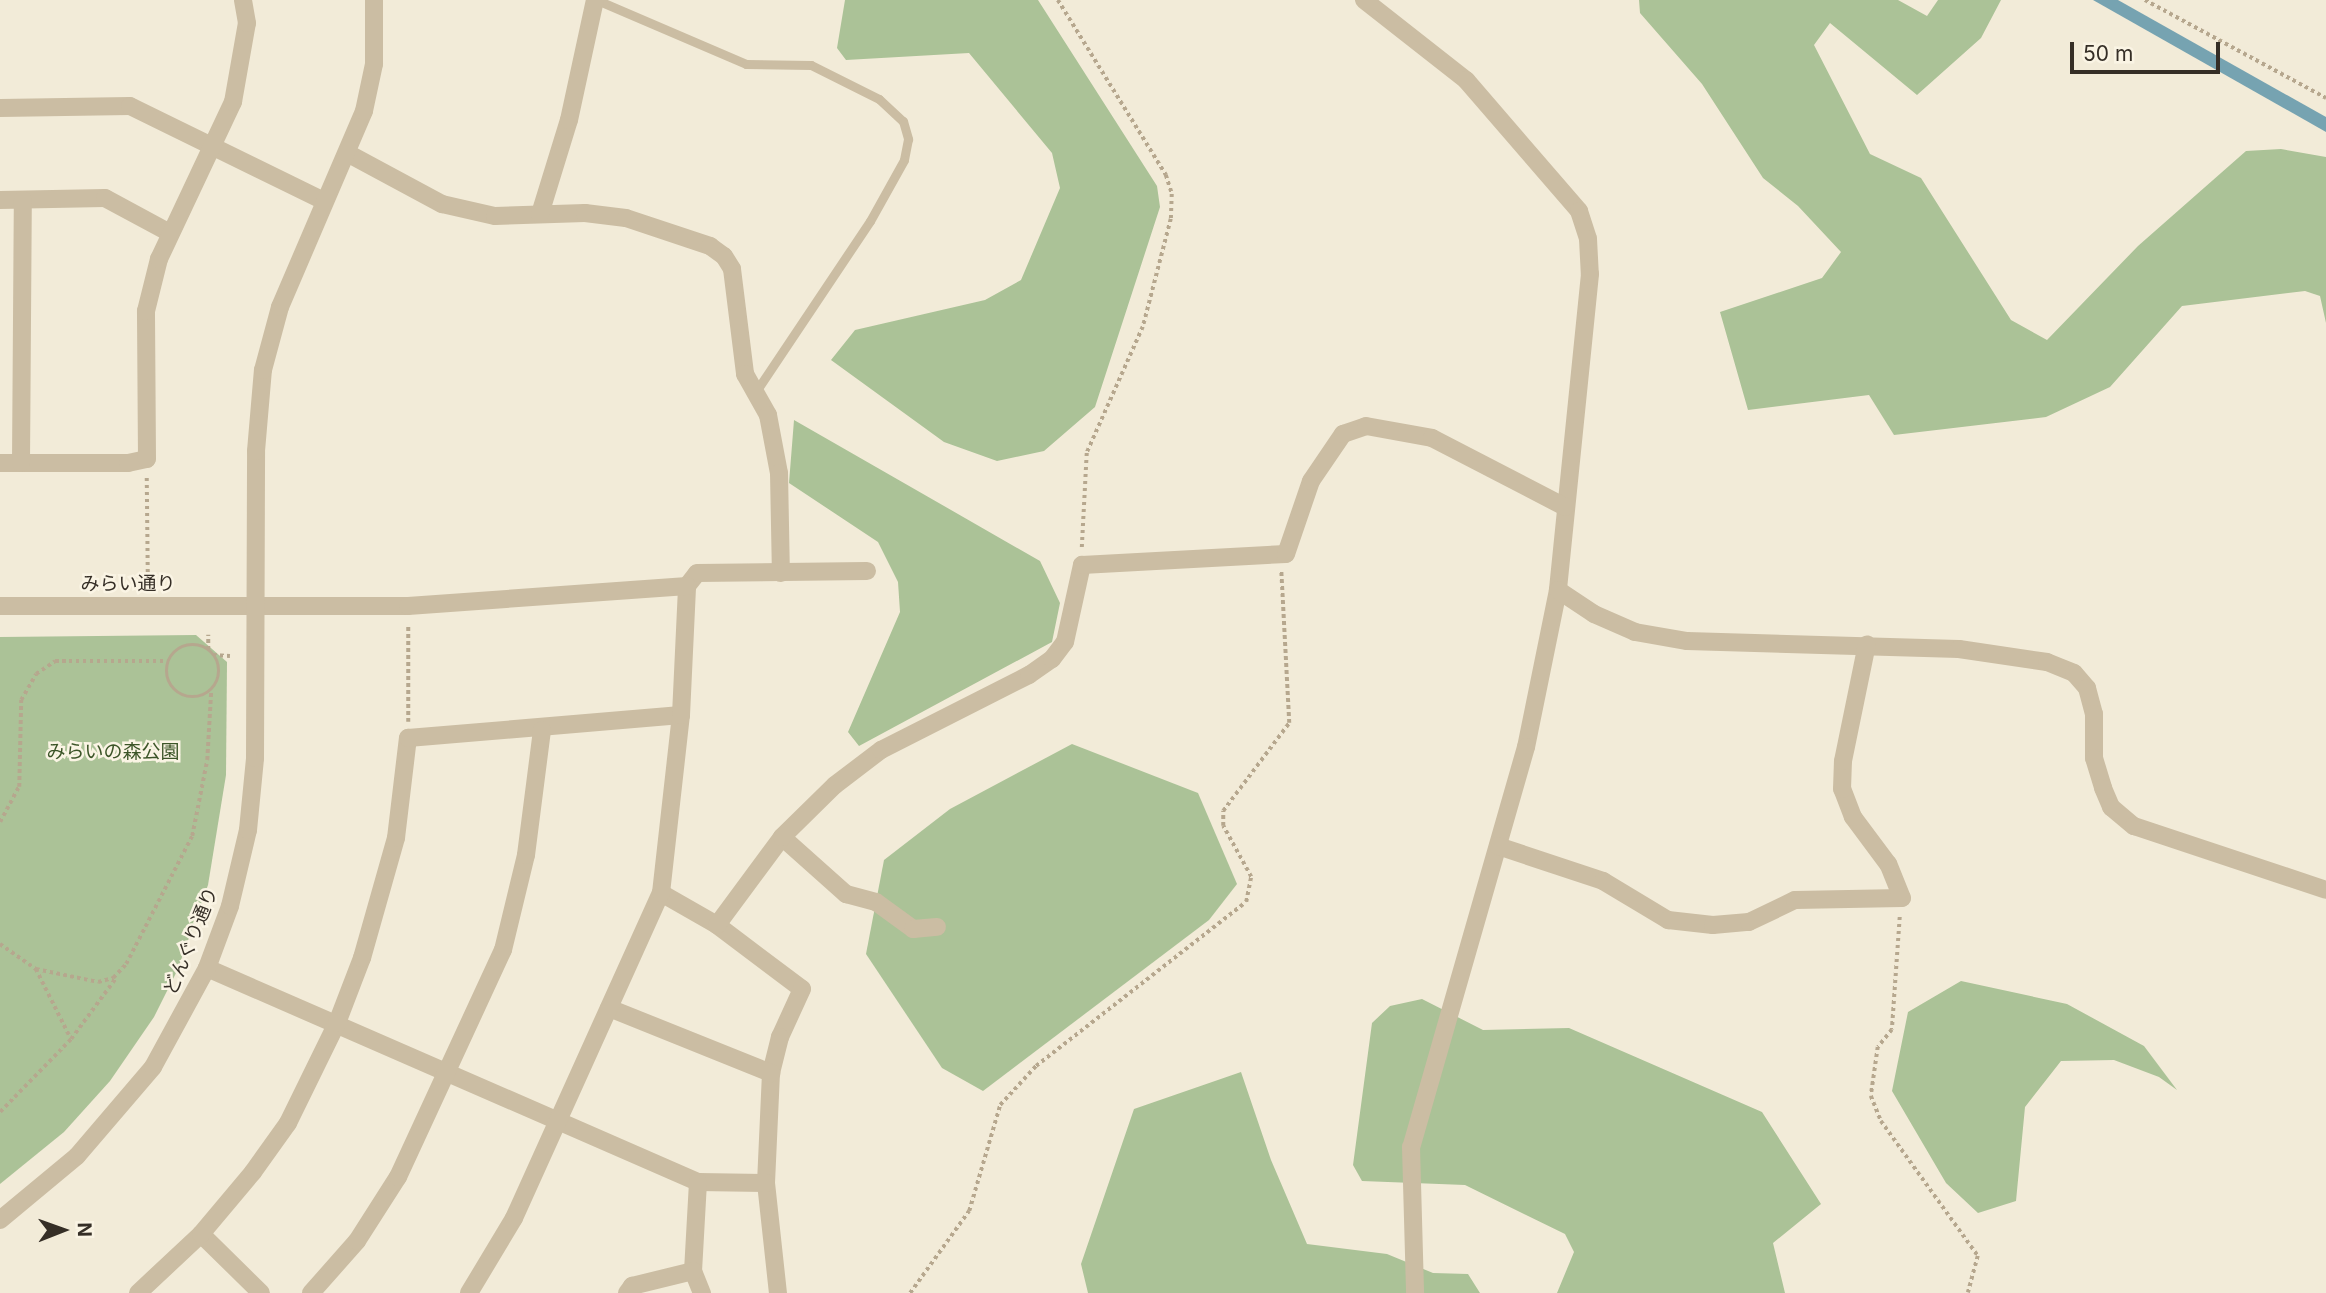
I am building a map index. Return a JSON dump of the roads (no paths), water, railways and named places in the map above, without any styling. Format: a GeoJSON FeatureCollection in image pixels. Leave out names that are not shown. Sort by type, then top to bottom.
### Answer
{"type":"FeatureCollection","features":[{"type":"Feature","properties":{"kind":"street"},"geometry":{"type":"LineString","coordinates":[[0,463],[128,463],[147,458],[146,311],[170,233],[233,102],[247,23],[243,0]]}},
{"type":"Feature","properties":{"kind":"street","name":"どんぐり通り"},"geometry":{"type":"LineString","coordinates":[[0,1220],[46,1186],[107,1126],[169,1042],[207,968],[230,906],[248,830],[255,758],[256,451],[263,370],[280,307],[324,201],[349,153],[364,111],[374,64],[374,0]]}},
{"type":"Feature","properties":{"kind":"street"},"geometry":{"type":"LineString","coordinates":[[540,214],[569,120],[596,0]]}},
{"type":"Feature","properties":{"kind":"street"},"geometry":{"type":"LineString","coordinates":[[1364,0],[1466,80],[1579,211],[1588,239],[1590,274],[1558,590],[1526,747],[1411,1147],[1415,1293]]}},
{"type":"Feature","properties":{"kind":"street"},"geometry":{"type":"LineString","coordinates":[[0,108],[130,106],[324,201]]}},
{"type":"Feature","properties":{"kind":"street"},"geometry":{"type":"LineString","coordinates":[[349,153],[442,204],[495,216],[540,214],[626,218],[710,246],[724,256],[732,269],[745,374],[768,415],[779,473],[781,573]]}},
{"type":"Feature","properties":{"kind":"street"},"geometry":{"type":"LineString","coordinates":[[0,201],[105,198],[170,233]]}},
{"type":"Feature","properties":{"kind":"street"},"geometry":{"type":"LineString","coordinates":[[21,463],[23,200]]}},
{"type":"Feature","properties":{"kind":"street"},"geometry":{"type":"LineString","coordinates":[[718,925],[782,837],[881,750],[1029,675],[1052,659],[1065,642],[1082,565],[1286,554],[1297,532],[1311,481],[1326,454],[1343,434],[1366,426],[1432,438],[1565,507]]}},
{"type":"Feature","properties":{"kind":"street"},"geometry":{"type":"LineString","coordinates":[[469,1293],[514,1218],[661,893],[681,715],[687,586],[697,573],[867,571]]}},
{"type":"Feature","properties":{"kind":"street","name":"みらい通り"},"geometry":{"type":"LineString","coordinates":[[0,606],[408,606],[687,586]]}},
{"type":"Feature","properties":{"kind":"street"},"geometry":{"type":"LineString","coordinates":[[1558,590],[1594,614],[1635,632],[1686,641],[1768,646],[1867,644],[1959,649],[2047,662],[2074,673],[2087,688],[2094,714],[2094,758],[2111,807],[2134,826],[2326,890]]}},
{"type":"Feature","properties":{"kind":"street"},"geometry":{"type":"LineString","coordinates":[[1498,846],[1603,881],[1668,920],[1713,925],[1749,922],[1795,900],[1902,898],[1888,864],[1853,817],[1842,789],[1843,761],[1867,644]]}},
{"type":"Feature","properties":{"kind":"street"},"geometry":{"type":"LineString","coordinates":[[138,1293],[201,1234],[288,1123],[337,1023],[362,958],[396,838],[408,738],[542,730],[681,715]]}},
{"type":"Feature","properties":{"kind":"street"},"geometry":{"type":"LineString","coordinates":[[311,1293],[357,1241],[398,1177],[503,950],[526,855],[542,730]]}},
{"type":"Feature","properties":{"kind":"street"},"geometry":{"type":"LineString","coordinates":[[782,837],[846,894],[876,902],[913,929],[937,927]]}},
{"type":"Feature","properties":{"kind":"street"},"geometry":{"type":"LineString","coordinates":[[661,893],[718,925],[802,989],[780,1037],[771,1073],[766,1183],[778,1293]]}},
{"type":"Feature","properties":{"kind":"street"},"geometry":{"type":"LineString","coordinates":[[207,968],[559,1119],[698,1182],[766,1183]]}},
{"type":"Feature","properties":{"kind":"street"},"geometry":{"type":"LineString","coordinates":[[609,1008],[771,1073]]}},
{"type":"Feature","properties":{"kind":"street"},"geometry":{"type":"LineString","coordinates":[[698,1182],[693,1271],[702,1293]]}},
{"type":"Feature","properties":{"kind":"street"},"geometry":{"type":"LineString","coordinates":[[201,1234],[261,1293]]}},
{"type":"Feature","properties":{"kind":"street"},"geometry":{"type":"LineString","coordinates":[[627,1293],[632,1286],[693,1271]]}},
{"type":"Feature","properties":{"kind":"lane"},"geometry":{"type":"LineString","coordinates":[[596,0],[746,64],[811,65],[879,99],[903,121],[908,139],[904,160],[870,221],[755,393]]}},
{"type":"Feature","properties":{"kind":"water"},"geometry":{"type":"Polygon","coordinates":[[[2093,0],[2118,0],[2326,117],[2326,132],[2093,0]]]}},
{"type":"Feature","properties":{"kind":"park label","name":"みらいの森公園"},"geometry":{"type":"Point","coordinates":[113,752]}}]}
